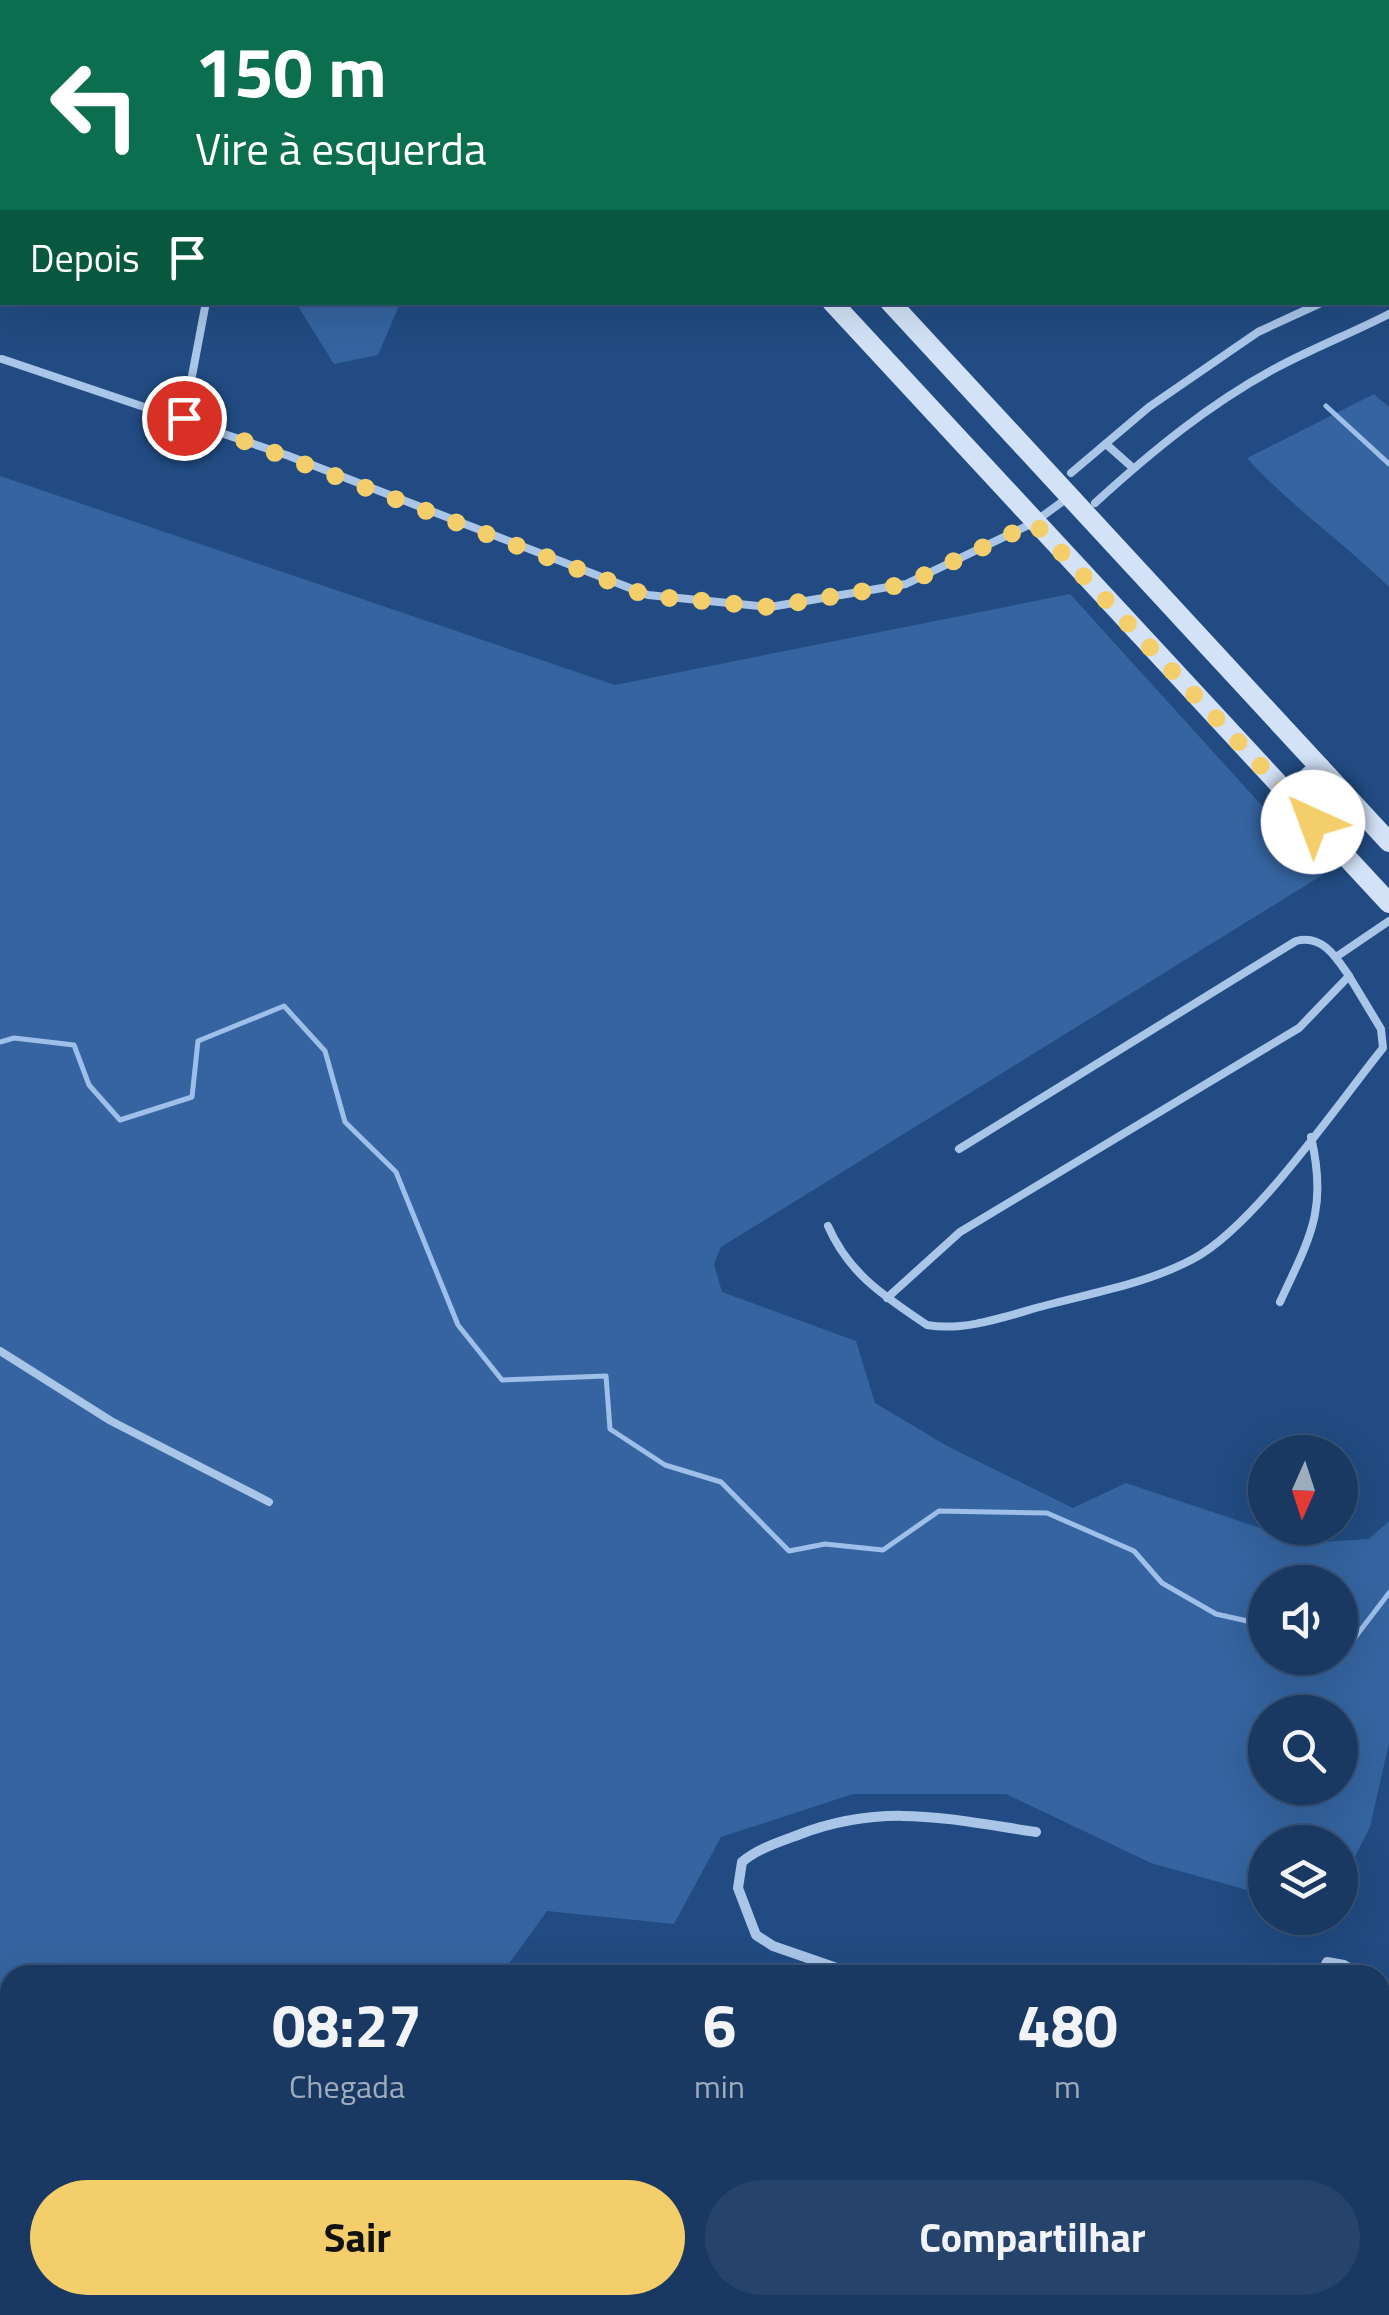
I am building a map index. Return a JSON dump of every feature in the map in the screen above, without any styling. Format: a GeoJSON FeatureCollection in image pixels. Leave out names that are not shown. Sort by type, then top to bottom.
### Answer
{"type":"FeatureCollection","features":[{"type":"Feature","properties":{"kind":"street"},"geometry":{"type":"LineString","coordinates":[[835,305],[1389,904]]}},
{"type":"Feature","properties":{"kind":"street"},"geometry":{"type":"LineString","coordinates":[[893,305],[1389,842]]}},
{"type":"Feature","properties":{"kind":"street"},"geometry":{"type":"LineString","coordinates":[[1288,795],[1320,767]]}},
{"type":"Feature","properties":{"kind":"street"},"geometry":{"type":"LineString","coordinates":[[828,1965],[772,1946],[756,1935],[738,1888],[742,1862],[774,1844],[855,1816],[919,1814],[1036,1832]]}},
{"type":"Feature","properties":{"kind":"lane"},"geometry":{"type":"LineString","coordinates":[[184,418],[205,305]]}},
{"type":"Feature","properties":{"kind":"lane"},"geometry":{"type":"LineString","coordinates":[[1070,474],[1149,407],[1258,332],[1316,305]]}},
{"type":"Feature","properties":{"kind":"lane"},"geometry":{"type":"LineString","coordinates":[[1095,503],[1210,409],[1276,368],[1389,314]]}},
{"type":"Feature","properties":{"kind":"lane"},"geometry":{"type":"LineString","coordinates":[[2,359],[184,418],[648,596],[770,607],[906,584],[1034,523],[1069,498]]}},
{"type":"Feature","properties":{"kind":"lane"},"geometry":{"type":"LineString","coordinates":[[1106,444],[1134,468]]}},
{"type":"Feature","properties":{"kind":"lane"},"geometry":{"type":"LineString","coordinates":[[1336,958],[1389,922]]}},
{"type":"Feature","properties":{"kind":"lane"},"geometry":{"type":"LineString","coordinates":[[828,1226],[840,1254],[857,1275],[926,1325],[940,1328],[972,1324],[1151,1278],[1196,1258],[1233,1231],[1385,1040],[1336,958],[1320,942],[1308,938],[1296,941],[959,1149]]}},
{"type":"Feature","properties":{"kind":"lane"},"geometry":{"type":"LineString","coordinates":[[887,1298],[960,1232],[1298,1028],[1349,976]]}},
{"type":"Feature","properties":{"kind":"lane"},"geometry":{"type":"LineString","coordinates":[[1280,1302],[1319,1203],[1321,1180],[1310,1137]]}},
{"type":"Feature","properties":{"kind":"lane"},"geometry":{"type":"LineString","coordinates":[[0,1351],[111,1421],[269,1502]]}},
{"type":"Feature","properties":{"kind":"shaded area"},"geometry":{"type":"Polygon","coordinates":[[[297,305],[399,305],[378,355],[334,364],[297,305]]]}},
{"type":"Feature","properties":{"kind":"shaded area"},"geometry":{"type":"Polygon","coordinates":[[[1374,394],[1389,407],[1389,587],[1247,458],[1374,394]]]}},
{"type":"Feature","properties":{"kind":"shaded area"},"geometry":{"type":"Polygon","coordinates":[[[0,476],[615,685],[1070,594],[1324,874],[721,1247],[714,1264],[722,1292],[856,1341],[875,1403],[949,1447],[1073,1508],[1126,1483],[1248,1524],[1248,1545],[1358,1545],[1358,1540],[1369,1539],[1389,1521],[1389,1743],[1370,1827],[1358,1851],[1358,1825],[1248,1825],[1248,1890],[1151,1863],[1006,1794],[853,1794],[721,1837],[674,1924],[547,1911],[508,1965],[0,1965],[0,476]]]}},
{"type":"Feature","properties":{"kind":"waterway"},"geometry":{"type":"LineString","coordinates":[[1326,406],[1389,464]]}},
{"type":"Feature","properties":{"kind":"waterway"},"geometry":{"type":"LineString","coordinates":[[0,1042],[14,1038],[74,1045],[89,1085],[120,1120],[192,1097],[198,1041],[284,1006],[325,1051],[345,1122],[396,1172],[458,1325],[502,1380],[606,1376],[610,1429],[665,1465],[721,1482],[789,1551],[825,1544],[883,1550],[939,1511],[1047,1513],[1134,1551],[1162,1583],[1216,1614],[1248,1621]]}},
{"type":"Feature","properties":{"kind":"waterway"},"geometry":{"type":"LineString","coordinates":[[1358,1633],[1389,1593]]}},
{"type":"Feature","properties":{"kind":"route"},"geometry":{"type":"LineString","coordinates":[[184,418],[648,596],[770,607],[906,584],[1034,523],[1313,822]]}}]}
